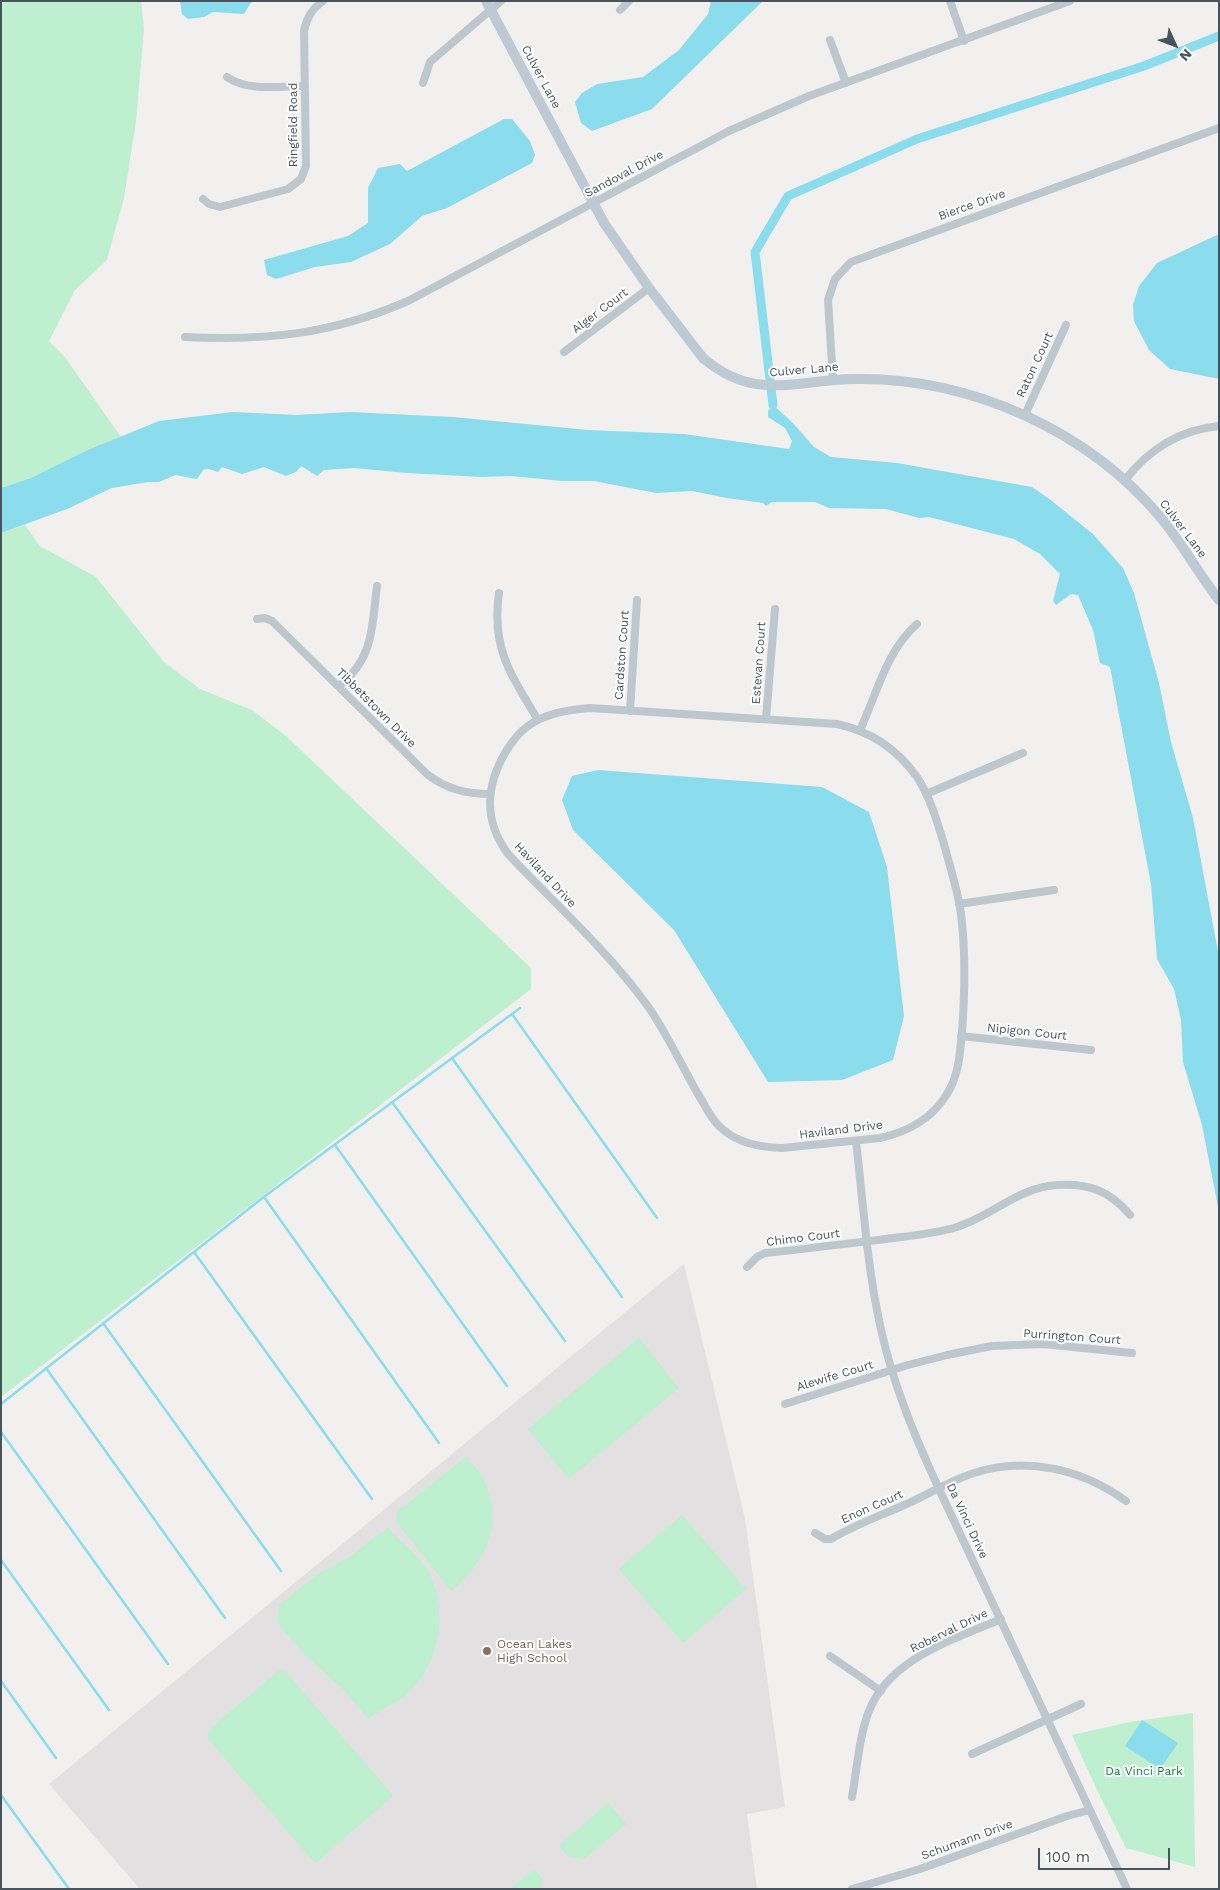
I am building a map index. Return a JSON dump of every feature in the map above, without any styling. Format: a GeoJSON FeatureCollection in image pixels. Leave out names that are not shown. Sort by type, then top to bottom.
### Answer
{"type":"FeatureCollection","features":[{"type":"Feature","properties":{"kind":"street","name":"Ringfield Road"},"geometry":{"type":"LineString","coordinates":[[203,199],[209,204],[220,206],[288,189],[301,179],[306,166],[304,30],[308,16],[323,1]]}},
{"type":"Feature","properties":{"kind":"street"},"geometry":{"type":"LineString","coordinates":[[423,83],[430,62],[489,5],[501,1]]}},
{"type":"Feature","properties":{"kind":"street"},"geometry":{"type":"LineString","coordinates":[[620,10],[629,1]]}},
{"type":"Feature","properties":{"kind":"street"},"geometry":{"type":"LineString","coordinates":[[950,1],[964,41]]}},
{"type":"Feature","properties":{"kind":"street","name":"Sandoval Drive"},"geometry":{"type":"LineString","coordinates":[[185,337],[222,339],[270,338],[322,330],[356,321],[408,301],[746,123],[808,96],[1070,1]]}},
{"type":"Feature","properties":{"kind":"street","name":"Culver Lane"},"geometry":{"type":"LineString","coordinates":[[489,5],[604,223],[649,288],[703,358],[725,374],[739,380],[763,386],[833,380],[884,380],[937,386],[981,398],[1025,415],[1081,446],[1125,480],[1162,519],[1219,600]]}},
{"type":"Feature","properties":{"kind":"street"},"geometry":{"type":"LineString","coordinates":[[830,40],[846,83]]}},
{"type":"Feature","properties":{"kind":"street"},"geometry":{"type":"LineString","coordinates":[[227,77],[238,84],[248,86],[305,86]]}},
{"type":"Feature","properties":{"kind":"street","name":"Bierce Drive"},"geometry":{"type":"LineString","coordinates":[[833,380],[828,300],[835,279],[851,262],[1219,128]]}},
{"type":"Feature","properties":{"kind":"street","name":"Alger Court"},"geometry":{"type":"LineString","coordinates":[[564,352],[649,288]]}},
{"type":"Feature","properties":{"kind":"street","name":"Raton Court"},"geometry":{"type":"LineString","coordinates":[[1025,415],[1066,325]]}},
{"type":"Feature","properties":{"kind":"street"},"geometry":{"type":"LineString","coordinates":[[1125,480],[1142,461],[1169,440],[1198,429],[1219,426]]}},
{"type":"Feature","properties":{"kind":"street"},"geometry":{"type":"LineString","coordinates":[[339,686],[355,671],[368,650],[377,586]]}},
{"type":"Feature","properties":{"kind":"street"},"geometry":{"type":"LineString","coordinates":[[499,593],[496,625],[501,651],[512,677],[538,720]]}},
{"type":"Feature","properties":{"kind":"street","name":"Cardston Court"},"geometry":{"type":"LineString","coordinates":[[630,711],[637,600]]}},
{"type":"Feature","properties":{"kind":"street","name":"Estevan Court"},"geometry":{"type":"LineString","coordinates":[[766,719],[775,609]]}},
{"type":"Feature","properties":{"kind":"street","name":"Tibbetstown Drive"},"geometry":{"type":"LineString","coordinates":[[257,618],[266,618],[272,621],[417,764],[440,784],[462,792],[490,794]]}},
{"type":"Feature","properties":{"kind":"street"},"geometry":{"type":"LineString","coordinates":[[860,730],[892,655],[903,638],[917,624]]}},
{"type":"Feature","properties":{"kind":"street","name":"Haviland Drive"},"geometry":{"type":"LineString","coordinates":[[590,708],[837,724],[860,730],[883,742],[895,752],[917,778],[926,794],[941,834],[959,904],[963,942],[965,991],[959,1061],[948,1093],[932,1113],[920,1122],[894,1135],[856,1141],[782,1148],[767,1148],[737,1139],[719,1126],[690,1081],[661,1026],[634,987],[612,961],[542,890],[502,845],[492,821],[490,794],[494,776],[510,744],[527,727],[538,720],[558,712],[590,708]]}},
{"type":"Feature","properties":{"kind":"street"},"geometry":{"type":"LineString","coordinates":[[926,794],[1023,753]]}},
{"type":"Feature","properties":{"kind":"street"},"geometry":{"type":"LineString","coordinates":[[959,904],[1054,890]]}},
{"type":"Feature","properties":{"kind":"street","name":"Nipigon Court"},"geometry":{"type":"LineString","coordinates":[[961,1036],[1091,1050]]}},
{"type":"Feature","properties":{"kind":"street","name":"Da Vinci Drive"},"geometry":{"type":"LineString","coordinates":[[856,1141],[867,1241],[880,1326],[892,1370],[911,1423],[939,1489],[1127,1889]]}},
{"type":"Feature","properties":{"kind":"street","name":"Chimo Court"},"geometry":{"type":"LineString","coordinates":[[748,1267],[757,1257],[765,1253],[939,1232],[959,1227],[1032,1190],[1058,1184],[1088,1186],[1102,1191],[1121,1204],[1130,1216]]}},
{"type":"Feature","properties":{"kind":"street","name":"Purrington Court"},"geometry":{"type":"LineString","coordinates":[[892,1370],[955,1353],[1000,1345],[1043,1344],[1132,1353]]}},
{"type":"Feature","properties":{"kind":"street","name":"Alewife Court"},"geometry":{"type":"LineString","coordinates":[[785,1404],[892,1370]]}},
{"type":"Feature","properties":{"kind":"street","name":"Enon Court"},"geometry":{"type":"LineString","coordinates":[[815,1533],[825,1539],[831,1539],[974,1473],[988,1469],[1022,1465],[1050,1468],[1079,1475],[1110,1489],[1126,1501]]}},
{"type":"Feature","properties":{"kind":"street","name":"Roberval Drive"},"geometry":{"type":"LineString","coordinates":[[852,1797],[865,1722],[881,1691],[902,1669],[916,1659],[1000,1619]]}},
{"type":"Feature","properties":{"kind":"street"},"geometry":{"type":"LineString","coordinates":[[830,1656],[881,1691]]}},
{"type":"Feature","properties":{"kind":"street"},"geometry":{"type":"LineString","coordinates":[[972,1754],[1081,1704]]}},
{"type":"Feature","properties":{"kind":"street","name":"Schumann Drive"},"geometry":{"type":"LineString","coordinates":[[852,1889],[920,1868],[1057,1819],[1090,1810]]}},
{"type":"Feature","properties":{"kind":"shaded area","name":"Ocean Lakes High School"},"geometry":{"type":"Polygon","coordinates":[[[684,1264],[745,1519],[785,1807],[747,1814],[757,1889],[140,1889],[49,1784],[684,1264]]]}},
{"type":"Feature","properties":{"kind":"green space"},"geometry":{"type":"Polygon","coordinates":[[[1,1],[141,1],[144,29],[136,121],[124,198],[107,260],[75,290],[49,341],[65,357],[121,437],[31,478],[1,488],[1,1]]]}},
{"type":"Feature","properties":{"kind":"green space"},"geometry":{"type":"Polygon","coordinates":[[[25,525],[40,546],[96,577],[164,662],[200,689],[252,710],[286,736],[531,968],[531,989],[1,1397],[1,533],[25,525]]]}},
{"type":"Feature","properties":{"kind":"green space"},"geometry":{"type":"Polygon","coordinates":[[[639,1338],[679,1388],[569,1479],[528,1429],[639,1338]]]}},
{"type":"Feature","properties":{"kind":"green space"},"geometry":{"type":"Polygon","coordinates":[[[466,1457],[481,1475],[489,1491],[492,1523],[489,1539],[475,1567],[451,1591],[396,1521],[397,1512],[466,1457]]]}},
{"type":"Feature","properties":{"kind":"green space"},"geometry":{"type":"Polygon","coordinates":[[[682,1515],[746,1589],[683,1643],[619,1569],[682,1515]]]}},
{"type":"Feature","properties":{"kind":"green space"},"geometry":{"type":"Polygon","coordinates":[[[388,1527],[418,1557],[427,1569],[434,1584],[438,1600],[438,1634],[435,1650],[420,1680],[404,1696],[368,1719],[344,1690],[302,1652],[277,1622],[279,1605],[314,1577],[352,1555],[388,1527]]]}},
{"type":"Feature","properties":{"kind":"green space"},"geometry":{"type":"Polygon","coordinates":[[[278,1671],[286,1672],[392,1794],[392,1797],[317,1862],[314,1862],[208,1739],[209,1730],[278,1671]]]}},
{"type":"Feature","properties":{"kind":"green space","name":"Da Vinci Park"},"geometry":{"type":"Polygon","coordinates":[[[1193,1713],[1195,1867],[1126,1848],[1072,1735],[1130,1722],[1193,1713]]]}},
{"type":"Feature","properties":{"kind":"green space"},"geometry":{"type":"Polygon","coordinates":[[[608,1803],[626,1824],[584,1859],[568,1856],[559,1846],[608,1803]]]}},
{"type":"Feature","properties":{"kind":"green space"},"geometry":{"type":"Polygon","coordinates":[[[534,1869],[542,1878],[541,1889],[511,1889],[534,1869]]]}},
{"type":"Feature","properties":{"kind":"water"},"geometry":{"type":"Polygon","coordinates":[[[180,1],[252,1],[244,14],[213,12],[204,17],[188,19],[182,14],[180,1]]]}},
{"type":"Feature","properties":{"kind":"water"},"geometry":{"type":"Polygon","coordinates":[[[711,1],[763,1],[652,109],[592,131],[581,123],[575,102],[582,93],[597,84],[643,77],[679,50],[708,14],[711,1]]]}},
{"type":"Feature","properties":{"kind":"water"},"geometry":{"type":"Polygon","coordinates":[[[504,119],[512,119],[530,141],[535,155],[532,163],[447,208],[422,216],[390,244],[351,262],[315,267],[276,279],[267,275],[264,260],[348,236],[368,223],[368,188],[378,168],[400,164],[407,171],[504,119]]]}},
{"type":"Feature","properties":{"kind":"water"},"geometry":{"type":"Polygon","coordinates":[[[1219,234],[1219,379],[1170,369],[1149,350],[1134,321],[1133,305],[1139,286],[1157,263],[1219,234]]]}},
{"type":"Feature","properties":{"kind":"water"},"geometry":{"type":"Polygon","coordinates":[[[773,405],[793,423],[814,447],[831,457],[897,463],[1032,487],[1093,534],[1123,568],[1134,593],[1159,683],[1171,742],[1193,818],[1219,957],[1219,1212],[1202,1125],[1183,1062],[1181,1020],[1174,989],[1157,959],[1151,884],[1110,667],[1100,663],[1093,630],[1078,595],[1071,594],[1056,605],[1053,601],[1060,574],[1040,554],[1014,539],[929,517],[919,518],[886,509],[829,508],[815,502],[772,502],[766,506],[763,503],[692,491],[656,493],[594,481],[562,481],[511,476],[482,477],[354,468],[324,470],[317,476],[301,466],[296,472],[286,476],[264,467],[242,474],[222,467],[218,472],[204,469],[197,479],[175,475],[159,482],[112,488],[67,509],[1,533],[1,488],[31,478],[88,450],[159,421],[233,412],[296,415],[350,412],[453,417],[588,430],[684,434],[789,449],[792,441],[785,428],[768,417],[768,411],[773,405]]]}},
{"type":"Feature","properties":{"kind":"water"},"geometry":{"type":"Polygon","coordinates":[[[598,770],[822,787],[869,812],[887,867],[904,1016],[893,1060],[842,1080],[768,1082],[674,930],[573,830],[562,800],[572,776],[598,770]]]}},
{"type":"Feature","properties":{"kind":"water"},"geometry":{"type":"Polygon","coordinates":[[[1142,1720],[1178,1743],[1160,1769],[1125,1746],[1142,1720]]]}},
{"type":"Feature","properties":{"kind":"waterway"},"geometry":{"type":"LineString","coordinates":[[773,405],[755,252],[788,196],[917,139],[1144,66],[1219,36]]}},
{"type":"Feature","properties":{"kind":"waterway"},"geometry":{"type":"LineString","coordinates":[[1,1404],[265,1196],[520,1008]]}},
{"type":"Feature","properties":{"kind":"waterway"},"geometry":{"type":"LineString","coordinates":[[512,1014],[657,1218]]}},
{"type":"Feature","properties":{"kind":"waterway"},"geometry":{"type":"LineString","coordinates":[[452,1058],[622,1297]]}},
{"type":"Feature","properties":{"kind":"waterway"},"geometry":{"type":"LineString","coordinates":[[392,1102],[565,1341]]}},
{"type":"Feature","properties":{"kind":"waterway"},"geometry":{"type":"LineString","coordinates":[[335,1145],[507,1386]]}},
{"type":"Feature","properties":{"kind":"waterway"},"geometry":{"type":"LineString","coordinates":[[264,1197],[439,1443]]}},
{"type":"Feature","properties":{"kind":"waterway"},"geometry":{"type":"LineString","coordinates":[[194,1252],[372,1499]]}},
{"type":"Feature","properties":{"kind":"waterway"},"geometry":{"type":"LineString","coordinates":[[103,1323],[281,1571]]}},
{"type":"Feature","properties":{"kind":"waterway"},"geometry":{"type":"LineString","coordinates":[[46,1368],[225,1618]]}},
{"type":"Feature","properties":{"kind":"waterway"},"geometry":{"type":"LineString","coordinates":[[1,1432],[168,1664]]}},
{"type":"Feature","properties":{"kind":"waterway"},"geometry":{"type":"LineString","coordinates":[[1,1560],[109,1710]]}},
{"type":"Feature","properties":{"kind":"waterway"},"geometry":{"type":"LineString","coordinates":[[1,1681],[56,1758]]}},
{"type":"Feature","properties":{"kind":"waterway"},"geometry":{"type":"LineString","coordinates":[[1,1795],[69,1889]]}},
{"type":"Feature","properties":{"kind":"place","name":"Ocean Lakes High School"},"geometry":{"type":"Point","coordinates":[487,1651]}}]}
